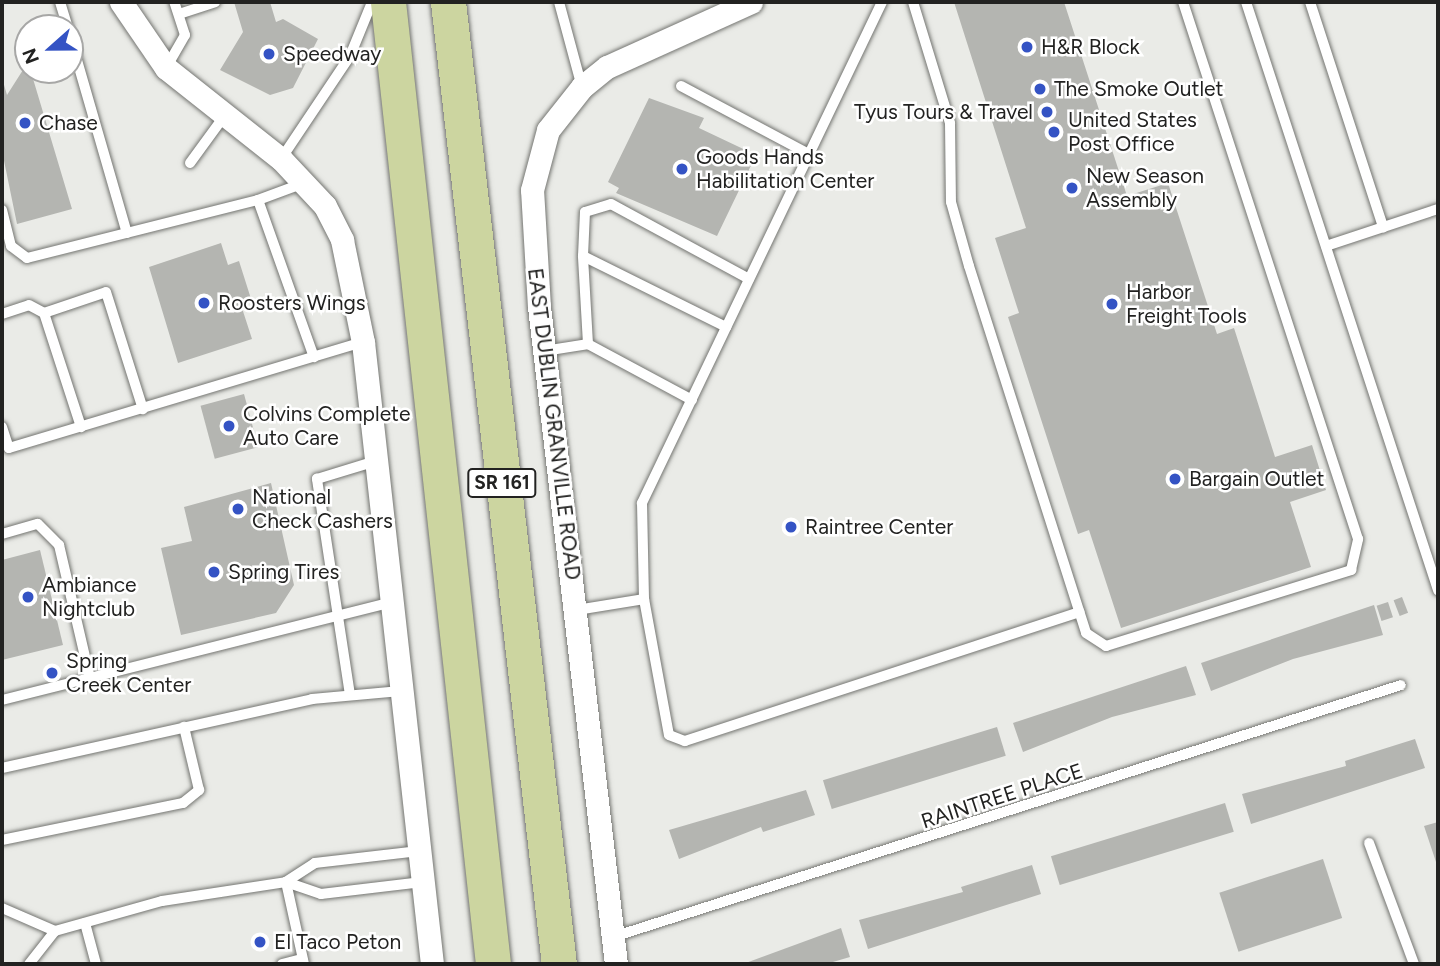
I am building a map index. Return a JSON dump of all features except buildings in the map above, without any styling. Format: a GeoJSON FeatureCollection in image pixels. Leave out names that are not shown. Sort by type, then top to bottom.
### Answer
{"type":"FeatureCollection","features":[{"type":"Feature","properties":{"kind":"main road","name":"SR 161"},"geometry":{"type":"LineString","coordinates":[[388,2],[493,964]]}},
{"type":"Feature","properties":{"kind":"main road","name":"SR 161"},"geometry":{"type":"LineString","coordinates":[[448,2],[559,964]]}},
{"type":"Feature","properties":{"kind":"main road"},"geometry":{"type":"LineString","coordinates":[[487,916],[500,964]]}},
{"type":"Feature","properties":{"kind":"street"},"geometry":{"type":"LineString","coordinates":[[121,2],[166,68],[281,159],[304,183],[342,240],[363,342],[432,964]]}},
{"type":"Feature","properties":{"kind":"street","name":"EAST DUBLIN GRANVILLE ROAD"},"geometry":{"type":"LineString","coordinates":[[616,964],[577,610],[544,351],[532,190],[548,130],[582,87],[607,67],[751,2]]}},
{"type":"Feature","properties":{"kind":"lane"},"geometry":{"type":"LineString","coordinates":[[166,68],[185,35],[174,2]]}},
{"type":"Feature","properties":{"kind":"lane"},"geometry":{"type":"LineString","coordinates":[[178,15],[213,2]]}},
{"type":"Feature","properties":{"kind":"lane"},"geometry":{"type":"LineString","coordinates":[[281,159],[351,56],[372,2]]}},
{"type":"Feature","properties":{"kind":"lane"},"geometry":{"type":"LineString","coordinates":[[559,2],[582,87]]}},
{"type":"Feature","properties":{"kind":"lane"},"geometry":{"type":"LineString","coordinates":[[882,2],[642,503],[644,599],[669,735],[685,741],[1079,612]]}},
{"type":"Feature","properties":{"kind":"lane"},"geometry":{"type":"LineString","coordinates":[[913,2],[950,123],[951,202],[1086,633],[1106,646],[1351,570],[1358,539],[1183,2]]}},
{"type":"Feature","properties":{"kind":"lane"},"geometry":{"type":"LineString","coordinates":[[1246,2],[1438,590]]}},
{"type":"Feature","properties":{"kind":"lane"},"geometry":{"type":"LineString","coordinates":[[1310,2],[1383,227]]}},
{"type":"Feature","properties":{"kind":"lane"},"geometry":{"type":"LineString","coordinates":[[84,84],[127,233]]}},
{"type":"Feature","properties":{"kind":"lane"},"geometry":{"type":"LineString","coordinates":[[681,86],[809,154]]}},
{"type":"Feature","properties":{"kind":"lane"},"geometry":{"type":"LineString","coordinates":[[190,163],[225,115]]}},
{"type":"Feature","properties":{"kind":"lane"},"geometry":{"type":"LineString","coordinates":[[2,210],[11,246],[27,258],[258,200],[304,183]]}},
{"type":"Feature","properties":{"kind":"lane"},"geometry":{"type":"LineString","coordinates":[[258,200],[314,357]]}},
{"type":"Feature","properties":{"kind":"lane"},"geometry":{"type":"LineString","coordinates":[[588,344],[583,256],[585,212],[611,204],[749,279]]}},
{"type":"Feature","properties":{"kind":"lane"},"geometry":{"type":"LineString","coordinates":[[1326,246],[1438,209]]}},
{"type":"Feature","properties":{"kind":"lane"},"geometry":{"type":"LineString","coordinates":[[583,256],[726,327]]}},
{"type":"Feature","properties":{"kind":"lane"},"geometry":{"type":"LineString","coordinates":[[44,313],[106,292],[143,409]]}},
{"type":"Feature","properties":{"kind":"lane"},"geometry":{"type":"LineString","coordinates":[[2,314],[29,304],[44,313],[81,427]]}},
{"type":"Feature","properties":{"kind":"lane"},"geometry":{"type":"LineString","coordinates":[[2,427],[9,449],[363,342]]}},
{"type":"Feature","properties":{"kind":"lane"},"geometry":{"type":"LineString","coordinates":[[544,351],[588,344],[692,400]]}},
{"type":"Feature","properties":{"kind":"lane"},"geometry":{"type":"LineString","coordinates":[[350,695],[317,479],[376,461]]}},
{"type":"Feature","properties":{"kind":"lane"},"geometry":{"type":"LineString","coordinates":[[2,534],[38,524],[59,545],[90,678]]}},
{"type":"Feature","properties":{"kind":"lane"},"geometry":{"type":"LineString","coordinates":[[577,610],[644,599]]}},
{"type":"Feature","properties":{"kind":"lane"},"geometry":{"type":"LineString","coordinates":[[2,701],[391,602]]}},
{"type":"Feature","properties":{"kind":"lane","name":"RAINTREE PLACE"},"geometry":{"type":"LineString","coordinates":[[613,937],[1401,685]]}},
{"type":"Feature","properties":{"kind":"lane"},"geometry":{"type":"LineString","coordinates":[[2,768],[184,727],[350,695],[401,691]]}},
{"type":"Feature","properties":{"kind":"lane"},"geometry":{"type":"LineString","coordinates":[[2,839],[183,803],[199,790],[184,727]]}},
{"type":"Feature","properties":{"kind":"lane"},"geometry":{"type":"LineString","coordinates":[[1369,843],[1414,964]]}},
{"type":"Feature","properties":{"kind":"lane"},"geometry":{"type":"LineString","coordinates":[[29,964],[55,931],[162,901],[286,882],[315,863],[419,851]]}},
{"type":"Feature","properties":{"kind":"lane"},"geometry":{"type":"LineString","coordinates":[[286,882],[321,894],[422,882]]}},
{"type":"Feature","properties":{"kind":"lane"},"geometry":{"type":"LineString","coordinates":[[282,964],[303,962],[286,882]]}},
{"type":"Feature","properties":{"kind":"lane"},"geometry":{"type":"LineString","coordinates":[[2,908],[55,931]]}},
{"type":"Feature","properties":{"kind":"lane"},"geometry":{"type":"LineString","coordinates":[[85,923],[96,964]]}},
{"type":"Feature","properties":{"kind":"place","name":"H&R Block"},"geometry":{"type":"Point","coordinates":[1027,47]}},
{"type":"Feature","properties":{"kind":"place","name":"Speedway"},"geometry":{"type":"Point","coordinates":[269,54]}},
{"type":"Feature","properties":{"kind":"place","name":"The Smoke Outlet"},"geometry":{"type":"Point","coordinates":[1040,89]}},
{"type":"Feature","properties":{"kind":"place","name":"Tyus Tours & Travel"},"geometry":{"type":"Point","coordinates":[1047,112]}},
{"type":"Feature","properties":{"kind":"place","name":"Chase"},"geometry":{"type":"Point","coordinates":[25,123]}},
{"type":"Feature","properties":{"kind":"place","name":"United States Post Office"},"geometry":{"type":"Point","coordinates":[1054,132]}},
{"type":"Feature","properties":{"kind":"place","name":"Goods Hands Habilitation Center"},"geometry":{"type":"Point","coordinates":[682,169]}},
{"type":"Feature","properties":{"kind":"place","name":"New Season Assembly"},"geometry":{"type":"Point","coordinates":[1072,188]}},
{"type":"Feature","properties":{"kind":"place","name":"Roosters Wings"},"geometry":{"type":"Point","coordinates":[204,303]}},
{"type":"Feature","properties":{"kind":"place","name":"Harbor Freight Tools"},"geometry":{"type":"Point","coordinates":[1112,304]}},
{"type":"Feature","properties":{"kind":"place","name":"Colvins Complete Auto Care"},"geometry":{"type":"Point","coordinates":[229,426]}},
{"type":"Feature","properties":{"kind":"place","name":"Bargain Outlet"},"geometry":{"type":"Point","coordinates":[1175,479]}},
{"type":"Feature","properties":{"kind":"place","name":"National Check Cashers"},"geometry":{"type":"Point","coordinates":[238,509]}},
{"type":"Feature","properties":{"kind":"place","name":"Raintree Center"},"geometry":{"type":"Point","coordinates":[791,527]}},
{"type":"Feature","properties":{"kind":"place","name":"Spring Tires"},"geometry":{"type":"Point","coordinates":[214,572]}},
{"type":"Feature","properties":{"kind":"place","name":"Ambiance Nightclub"},"geometry":{"type":"Point","coordinates":[28,597]}},
{"type":"Feature","properties":{"kind":"place","name":"Spring Creek Center"},"geometry":{"type":"Point","coordinates":[52,673]}},
{"type":"Feature","properties":{"kind":"place","name":"El Taco Peton"},"geometry":{"type":"Point","coordinates":[260,942]}}]}
